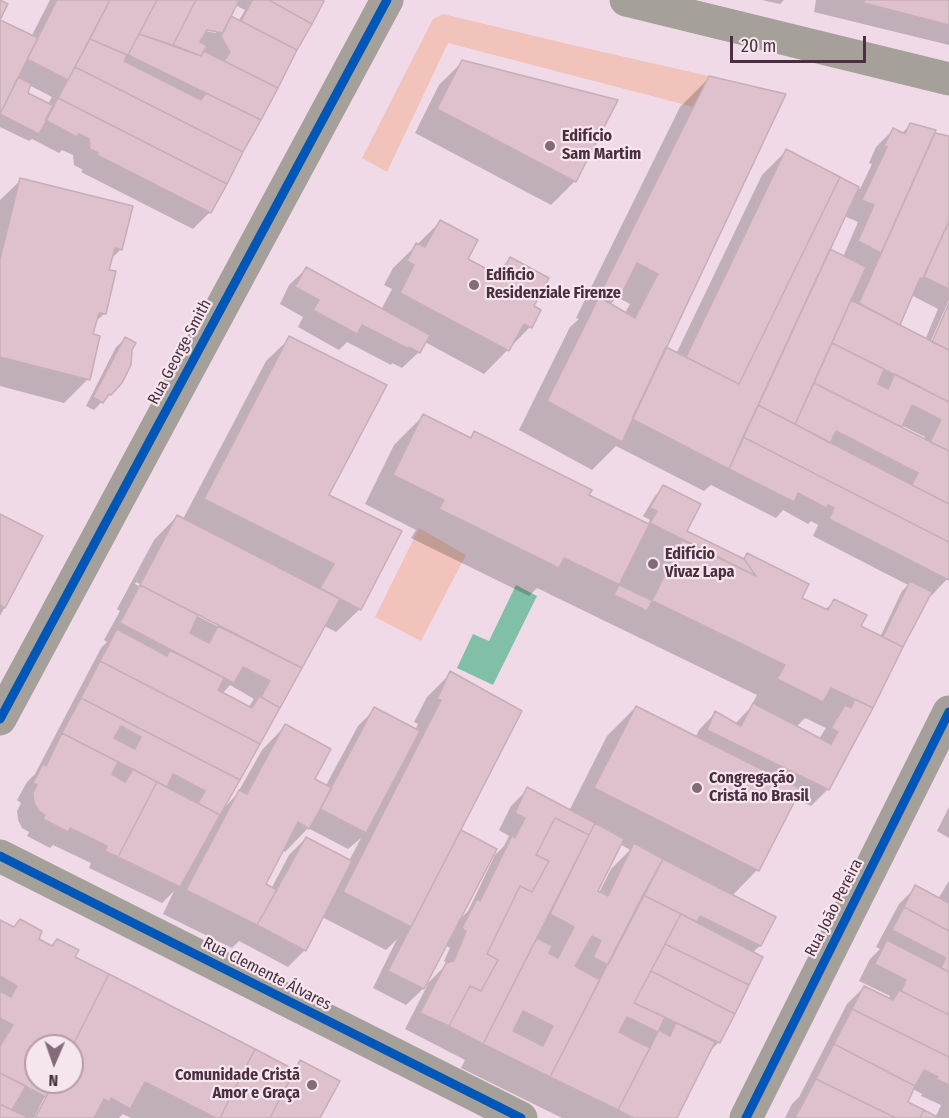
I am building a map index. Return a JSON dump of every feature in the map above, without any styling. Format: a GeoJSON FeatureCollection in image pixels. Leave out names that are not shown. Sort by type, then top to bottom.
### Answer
{"type":"FeatureCollection","features":[{"type":"Feature","properties":{"kind":"street","name":"Rua George Smith"},"geometry":{"type":"LineString","coordinates":[[0,719],[387,0]]}},
{"type":"Feature","properties":{"kind":"street"},"geometry":{"type":"LineString","coordinates":[[626,0],[949,79]]}},
{"type":"Feature","properties":{"kind":"street","name":"Rua João Pereira"},"geometry":{"type":"LineString","coordinates":[[746,1118],[949,712]]}},
{"type":"Feature","properties":{"kind":"street","name":"Rua Clemente Álvares"},"geometry":{"type":"LineString","coordinates":[[0,856],[521,1118]]}},
{"type":"Feature","properties":{"kind":"shaded area"},"geometry":{"type":"Polygon","coordinates":[[[443,14],[709,76],[694,107],[448,43],[387,172],[362,158],[433,19],[443,14]]]}},
{"type":"Feature","properties":{"kind":"shaded area"},"geometry":{"type":"Polygon","coordinates":[[[419,528],[466,555],[421,641],[375,617],[419,528]]]}},
{"type":"Feature","properties":{"kind":"shaded area"},"geometry":{"type":"Polygon","coordinates":[[[516,585],[537,596],[493,685],[457,668],[473,634],[489,641],[516,585]]]}},
{"type":"Feature","properties":{"kind":"building"},"geometry":{"type":"Polygon","coordinates":[[[0,0],[8,4],[0,20],[0,0]]]}},
{"type":"Feature","properties":{"kind":"building"},"geometry":{"type":"Polygon","coordinates":[[[57,0],[110,0],[68,80],[27,59],[57,0]]]}},
{"type":"Feature","properties":{"kind":"building"},"geometry":{"type":"Polygon","coordinates":[[[110,0],[157,0],[128,55],[90,39],[110,0]]]}},
{"type":"Feature","properties":{"kind":"building"},"geometry":{"type":"Polygon","coordinates":[[[157,0],[196,0],[173,45],[139,34],[157,0]]]}},
{"type":"Feature","properties":{"kind":"building"},"geometry":{"type":"Polygon","coordinates":[[[196,0],[239,0],[223,33],[207,30],[200,42],[207,46],[201,56],[173,45],[196,0]]]}},
{"type":"Feature","properties":{"kind":"building"},"geometry":{"type":"Polygon","coordinates":[[[250,0],[269,0],[312,24],[297,50],[241,21],[252,1],[250,0]]]}},
{"type":"Feature","properties":{"kind":"building"},"geometry":{"type":"Polygon","coordinates":[[[269,0],[323,0],[324,1],[312,24],[269,0]]]}},
{"type":"Feature","properties":{"kind":"building"},"geometry":{"type":"Polygon","coordinates":[[[864,0],[949,0],[949,25],[864,3],[864,0]]]}},
{"type":"Feature","properties":{"kind":"building"},"geometry":{"type":"Polygon","coordinates":[[[231,16],[297,50],[278,88],[224,61],[230,52],[221,36],[231,16]]]}},
{"type":"Feature","properties":{"kind":"building"},"geometry":{"type":"Polygon","coordinates":[[[0,20],[38,38],[0,114],[0,20]]]}},
{"type":"Feature","properties":{"kind":"building"},"geometry":{"type":"Polygon","coordinates":[[[139,34],[201,56],[204,51],[278,88],[261,120],[128,55],[139,34]]]}},
{"type":"Feature","properties":{"kind":"building"},"geometry":{"type":"Polygon","coordinates":[[[90,39],[127,55],[124,61],[201,100],[206,93],[261,120],[243,152],[75,67],[90,39]]]}},
{"type":"Feature","properties":{"kind":"building","name":"Edifício Sam Martim"},"geometry":{"type":"Polygon","coordinates":[[[462,60],[618,100],[576,182],[437,109],[462,60]]]}},
{"type":"Feature","properties":{"kind":"building"},"geometry":{"type":"Polygon","coordinates":[[[75,67],[243,152],[227,184],[58,98],[75,67]]]}},
{"type":"Feature","properties":{"kind":"building"},"geometry":{"type":"Polygon","coordinates":[[[709,76],[786,94],[622,442],[547,401],[599,297],[635,318],[658,274],[637,263],[620,297],[603,288],[709,76]]]}},
{"type":"Feature","properties":{"kind":"building"},"geometry":{"type":"Polygon","coordinates":[[[18,77],[31,84],[28,93],[54,106],[39,134],[0,114],[18,77]]]}},
{"type":"Feature","properties":{"kind":"building"},"geometry":{"type":"Polygon","coordinates":[[[58,98],[227,184],[211,213],[97,155],[98,153],[90,149],[89,139],[79,134],[77,137],[45,120],[58,98]]]}},
{"type":"Feature","properties":{"kind":"building"},"geometry":{"type":"Polygon","coordinates":[[[910,123],[936,130],[881,253],[858,241],[874,205],[862,200],[887,147],[884,146],[893,128],[905,134],[910,123]]]}},
{"type":"Feature","properties":{"kind":"building"},"geometry":{"type":"Polygon","coordinates":[[[935,133],[949,136],[949,221],[923,278],[920,278],[900,325],[859,303],[935,133]]]}},
{"type":"Feature","properties":{"kind":"building"},"geometry":{"type":"Polygon","coordinates":[[[786,149],[840,177],[739,384],[686,357],[786,149]]]}},
{"type":"Feature","properties":{"kind":"building"},"geometry":{"type":"Polygon","coordinates":[[[840,177],[859,187],[729,469],[632,419],[666,347],[739,384],[840,177]]]}},
{"type":"Feature","properties":{"kind":"building"},"geometry":{"type":"Polygon","coordinates":[[[20,178],[133,206],[122,250],[115,248],[109,270],[116,271],[106,314],[99,313],[93,334],[100,336],[90,380],[0,357],[0,259],[20,178]]]}},
{"type":"Feature","properties":{"kind":"building","name":"Edificio Residenziale Firenze"},"geometry":{"type":"Polygon","coordinates":[[[440,220],[478,240],[468,259],[500,276],[510,257],[549,278],[534,306],[541,310],[532,328],[524,324],[509,351],[400,293],[414,265],[407,261],[416,243],[425,247],[440,220]]]}},
{"type":"Feature","properties":{"kind":"building"},"geometry":{"type":"Polygon","coordinates":[[[949,221],[949,289],[924,277],[949,221]]]}},
{"type":"Feature","properties":{"kind":"building"},"geometry":{"type":"Polygon","coordinates":[[[830,249],[866,267],[795,424],[758,405],[830,249]]]}},
{"type":"Feature","properties":{"kind":"building"},"geometry":{"type":"Polygon","coordinates":[[[306,267],[430,335],[420,353],[362,325],[357,334],[313,310],[319,300],[295,287],[306,267]]]}},
{"type":"Feature","properties":{"kind":"building"},"geometry":{"type":"Polygon","coordinates":[[[851,300],[949,350],[949,402],[832,343],[851,300]]]}},
{"type":"Feature","properties":{"kind":"building"},"geometry":{"type":"Polygon","coordinates":[[[949,303],[949,350],[932,342],[949,303]]]}},
{"type":"Feature","properties":{"kind":"building"},"geometry":{"type":"Polygon","coordinates":[[[289,336],[387,385],[329,495],[402,531],[361,610],[320,588],[334,564],[204,499],[289,336]]]}},
{"type":"Feature","properties":{"kind":"building"},"geometry":{"type":"Polygon","coordinates":[[[125,337],[136,343],[132,350],[131,365],[122,383],[111,395],[109,394],[103,403],[93,397],[125,337]]]}},
{"type":"Feature","properties":{"kind":"building"},"geometry":{"type":"Polygon","coordinates":[[[832,343],[884,369],[878,384],[888,389],[895,374],[949,402],[949,451],[930,442],[941,420],[912,405],[902,427],[814,383],[832,343]]]}},
{"type":"Feature","properties":{"kind":"building"},"geometry":{"type":"Polygon","coordinates":[[[814,383],[949,451],[949,504],[912,485],[918,473],[836,431],[830,443],[795,424],[814,383]]]}},
{"type":"Feature","properties":{"kind":"building"},"geometry":{"type":"Polygon","coordinates":[[[758,405],[949,504],[949,542],[743,437],[758,405]]]}},
{"type":"Feature","properties":{"kind":"building","name":"Edifício Vivaz Lapa"},"geometry":{"type":"Polygon","coordinates":[[[423,414],[471,438],[474,431],[592,490],[589,495],[756,576],[744,559],[747,553],[809,584],[802,598],[828,610],[834,599],[867,615],[861,626],[903,647],[873,708],[831,688],[823,702],[777,679],[785,665],[564,558],[559,568],[439,509],[444,500],[393,475],[423,414]]]}},
{"type":"Feature","properties":{"kind":"building"},"geometry":{"type":"Polygon","coordinates":[[[743,437],[949,542],[949,580],[829,519],[834,508],[828,505],[826,508],[798,493],[794,502],[729,469],[743,437]]]}},
{"type":"Feature","properties":{"kind":"building"},"geometry":{"type":"Polygon","coordinates":[[[663,485],[701,504],[687,531],[744,559],[756,576],[650,523],[657,511],[650,508],[663,485]]]}},
{"type":"Feature","properties":{"kind":"building"},"geometry":{"type":"Polygon","coordinates":[[[0,514],[43,536],[5,608],[0,605],[0,514]]]}},
{"type":"Feature","properties":{"kind":"building"},"geometry":{"type":"Polygon","coordinates":[[[177,515],[340,599],[302,668],[140,585],[177,515]]]}},
{"type":"Feature","properties":{"kind":"building"},"geometry":{"type":"Polygon","coordinates":[[[650,523],[682,540],[647,611],[614,595],[650,523]]]}},
{"type":"Feature","properties":{"kind":"building"},"geometry":{"type":"Polygon","coordinates":[[[910,581],[932,592],[903,647],[883,637],[910,581]]]}},
{"type":"Feature","properties":{"kind":"building"},"geometry":{"type":"Polygon","coordinates":[[[140,585],[198,615],[190,633],[209,643],[218,626],[302,668],[280,708],[261,697],[270,681],[243,667],[234,683],[120,623],[140,585]]]}},
{"type":"Feature","properties":{"kind":"building"},"geometry":{"type":"Polygon","coordinates":[[[117,629],[167,656],[170,650],[224,678],[218,690],[252,708],[259,696],[280,708],[260,744],[100,661],[117,629]]]}},
{"type":"Feature","properties":{"kind":"building"},"geometry":{"type":"Polygon","coordinates":[[[100,661],[260,744],[240,780],[81,698],[100,661]]]}},
{"type":"Feature","properties":{"kind":"building"},"geometry":{"type":"Polygon","coordinates":[[[450,671],[522,711],[411,927],[343,892],[441,700],[437,699],[450,671]]]}},
{"type":"Feature","properties":{"kind":"building"},"geometry":{"type":"Polygon","coordinates":[[[81,698],[240,780],[220,815],[198,803],[205,791],[173,774],[167,787],[62,733],[81,698]],[[121,726],[114,738],[135,749],[141,737],[121,726]]]}},
{"type":"Feature","properties":{"kind":"building"},"geometry":{"type":"Polygon","coordinates":[[[855,699],[873,708],[829,790],[707,730],[715,711],[741,726],[753,703],[831,744],[838,732],[831,728],[845,705],[851,708],[855,699]]]}},
{"type":"Feature","properties":{"kind":"building","name":"Congregação Cristã no Brasil"},"geometry":{"type":"Polygon","coordinates":[[[636,706],[801,789],[759,871],[594,788],[636,706]]]}},
{"type":"Feature","properties":{"kind":"building"},"geometry":{"type":"Polygon","coordinates":[[[374,707],[420,731],[366,833],[320,809],[374,707]]]}},
{"type":"Feature","properties":{"kind":"building"},"geometry":{"type":"Polygon","coordinates":[[[285,724],[331,749],[315,779],[332,788],[309,829],[298,822],[266,884],[277,890],[257,925],[186,890],[239,790],[247,794],[285,724]]]}},
{"type":"Feature","properties":{"kind":"building"},"geometry":{"type":"Polygon","coordinates":[[[62,733],[118,762],[112,774],[125,782],[133,769],[157,782],[118,857],[105,851],[107,846],[70,828],[68,832],[43,819],[45,815],[34,803],[33,793],[37,785],[33,783],[43,764],[46,766],[62,733]]]}},
{"type":"Feature","properties":{"kind":"building"},"geometry":{"type":"Polygon","coordinates":[[[157,782],[220,815],[180,887],[118,857],[157,782]]]}},
{"type":"Feature","properties":{"kind":"building"},"geometry":{"type":"Polygon","coordinates":[[[527,787],[595,823],[589,835],[555,818],[536,855],[549,861],[532,892],[520,886],[487,954],[498,960],[481,991],[470,986],[449,1026],[420,1013],[446,963],[454,961],[466,931],[462,928],[477,899],[480,901],[512,836],[515,838],[525,818],[515,813],[527,787]]]}},
{"type":"Feature","properties":{"kind":"building"},"geometry":{"type":"Polygon","coordinates":[[[555,818],[589,835],[483,1044],[449,1026],[470,986],[481,991],[498,960],[487,954],[520,886],[532,892],[549,861],[536,855],[555,818]]]}},
{"type":"Feature","properties":{"kind":"building"},"geometry":{"type":"Polygon","coordinates":[[[595,823],[624,839],[598,891],[608,896],[634,843],[663,859],[608,965],[593,957],[601,941],[592,936],[575,966],[600,980],[550,1077],[483,1044],[537,938],[552,946],[549,953],[558,958],[574,927],[550,914],[595,823]],[[523,1011],[513,1031],[543,1046],[553,1026],[523,1011]]]}},
{"type":"Feature","properties":{"kind":"building"},"geometry":{"type":"Polygon","coordinates":[[[461,830],[497,849],[424,989],[388,971],[461,830]]]}},
{"type":"Feature","properties":{"kind":"building"},"geometry":{"type":"Polygon","coordinates":[[[306,837],[352,861],[306,951],[257,925],[306,837]]]}},
{"type":"Feature","properties":{"kind":"building"},"geometry":{"type":"Polygon","coordinates":[[[663,859],[776,917],[761,946],[700,916],[697,922],[643,895],[663,859]]]}},
{"type":"Feature","properties":{"kind":"building"},"geometry":{"type":"Polygon","coordinates":[[[915,885],[949,903],[949,931],[904,907],[915,885]]]}},
{"type":"Feature","properties":{"kind":"building"},"geometry":{"type":"Polygon","coordinates":[[[643,895],[681,914],[634,1003],[665,1017],[658,1032],[627,1017],[619,1032],[650,1048],[618,1110],[550,1077],[643,895]]]}},
{"type":"Feature","properties":{"kind":"building"},"geometry":{"type":"Polygon","coordinates":[[[904,907],[949,931],[949,972],[941,968],[946,958],[892,930],[904,907]]]}},
{"type":"Feature","properties":{"kind":"building"},"geometry":{"type":"Polygon","coordinates":[[[681,914],[763,957],[749,985],[665,944],[681,914]]]}},
{"type":"Feature","properties":{"kind":"building"},"geometry":{"type":"Polygon","coordinates":[[[20,919],[42,931],[39,939],[52,946],[57,939],[79,950],[75,957],[109,974],[79,1034],[24,1034],[24,1086],[0,1073],[0,1046],[13,1025],[0,1018],[0,991],[11,997],[17,986],[0,976],[0,920],[14,927],[20,919]]]}},
{"type":"Feature","properties":{"kind":"building"},"geometry":{"type":"Polygon","coordinates":[[[887,940],[949,972],[949,1015],[901,991],[906,980],[875,964],[887,940]]]}},
{"type":"Feature","properties":{"kind":"building"},"geometry":{"type":"Polygon","coordinates":[[[665,944],[749,985],[735,1014],[651,971],[665,944]]]}},
{"type":"Feature","properties":{"kind":"building"},"geometry":{"type":"Polygon","coordinates":[[[651,971],[735,1014],[720,1043],[634,1003],[651,971]]]}},
{"type":"Feature","properties":{"kind":"building"},"geometry":{"type":"Polygon","coordinates":[[[109,974],[255,1049],[220,1118],[145,1082],[130,1109],[111,1098],[109,1102],[104,1099],[94,1118],[35,1118],[48,1094],[84,1094],[84,1034],[79,1034],[109,974]]]}},
{"type":"Feature","properties":{"kind":"building"},"geometry":{"type":"Polygon","coordinates":[[[864,986],[893,1000],[899,990],[949,1015],[949,1057],[852,1009],[864,986]]]}},
{"type":"Feature","properties":{"kind":"building"},"geometry":{"type":"Polygon","coordinates":[[[852,1009],[949,1057],[949,1085],[924,1070],[915,1086],[834,1044],[852,1009]]]}},
{"type":"Feature","properties":{"kind":"building"},"geometry":{"type":"Polygon","coordinates":[[[676,1023],[715,1042],[677,1118],[633,1118],[618,1110],[659,1030],[670,1036],[676,1023]]]}},
{"type":"Feature","properties":{"kind":"building"},"geometry":{"type":"Polygon","coordinates":[[[834,1044],[915,1086],[908,1102],[924,1110],[920,1118],[896,1118],[816,1079],[834,1044]]]}},
{"type":"Feature","properties":{"kind":"building"},"geometry":{"type":"Polygon","coordinates":[[[255,1049],[295,1070],[270,1118],[220,1118],[255,1049]]]}},
{"type":"Feature","properties":{"kind":"building","name":"Comunidade Cristã Amor e Graça"},"geometry":{"type":"Polygon","coordinates":[[[300,1060],[340,1081],[320,1118],[270,1118],[300,1060]]]}},
{"type":"Feature","properties":{"kind":"building"},"geometry":{"type":"Polygon","coordinates":[[[0,1073],[24,1085],[24,1089],[12,1110],[0,1104],[0,1073]]]}},
{"type":"Feature","properties":{"kind":"building"},"geometry":{"type":"Polygon","coordinates":[[[816,1079],[896,1118],[795,1118],[816,1079]]]}},
{"type":"Feature","properties":{"kind":"building"},"geometry":{"type":"Polygon","coordinates":[[[0,1104],[12,1110],[29,1118],[0,1118],[0,1104]]]}},
{"type":"Feature","properties":{"kind":"building"},"geometry":{"type":"Polygon","coordinates":[[[924,1110],[939,1118],[920,1118],[924,1110]]]}},
{"type":"Feature","properties":{"kind":"cycle path"},"geometry":{"type":"LineString","coordinates":[[0,719],[387,0]]}},
{"type":"Feature","properties":{"kind":"cycle path"},"geometry":{"type":"LineString","coordinates":[[746,1118],[949,712]]}},
{"type":"Feature","properties":{"kind":"cycle path"},"geometry":{"type":"LineString","coordinates":[[0,856],[521,1118]]}},
{"type":"Feature","properties":{"kind":"place","name":"Edifício Sam Martim"},"geometry":{"type":"Point","coordinates":[550,146]}},
{"type":"Feature","properties":{"kind":"place","name":"Edificio Residenziale Firenze"},"geometry":{"type":"Point","coordinates":[474,285]}},
{"type":"Feature","properties":{"kind":"place","name":"Edifício Vivaz Lapa"},"geometry":{"type":"Point","coordinates":[653,564]}},
{"type":"Feature","properties":{"kind":"place","name":"Congregação Cristã no Brasil"},"geometry":{"type":"Point","coordinates":[697,788]}},
{"type":"Feature","properties":{"kind":"place","name":"Comunidade Cristã Amor e Graça"},"geometry":{"type":"Point","coordinates":[312,1085]}}]}
